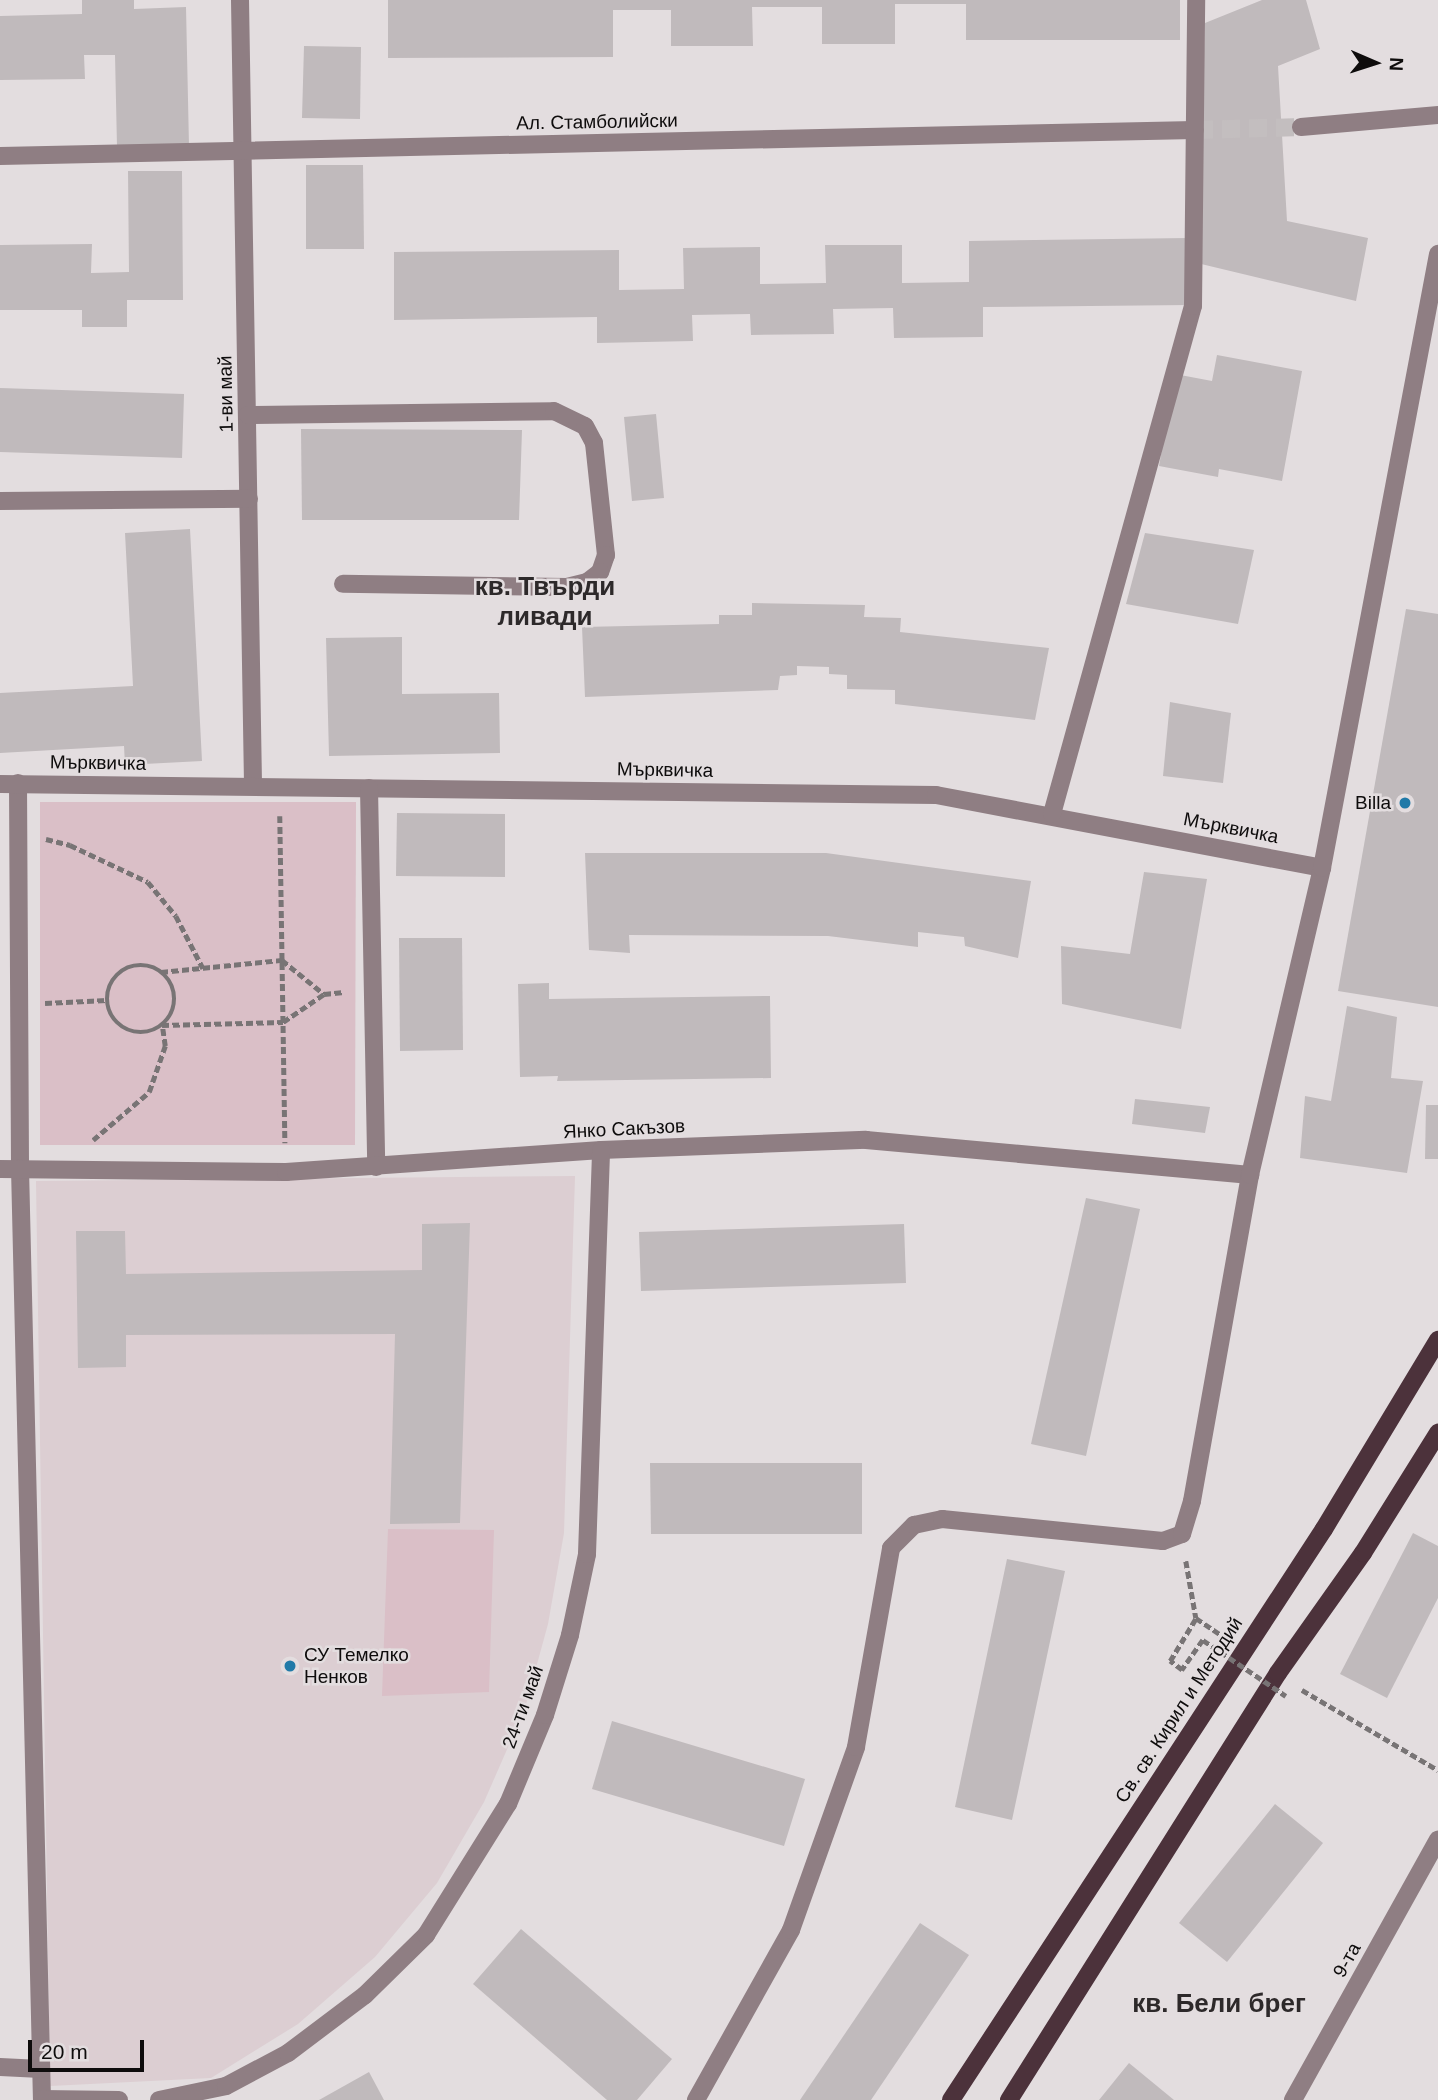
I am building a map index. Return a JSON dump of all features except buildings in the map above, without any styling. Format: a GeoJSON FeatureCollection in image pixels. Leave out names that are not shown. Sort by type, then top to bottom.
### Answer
{"type":"FeatureCollection","features":[{"type":"Feature","properties":{"kind":"main road","name":"Св. св. Кирил и Методий"},"geometry":{"type":"LineString","coordinates":[[951,2100],[1242,1649],[1324,1529],[1438,1340]]}},
{"type":"Feature","properties":{"kind":"main road"},"geometry":{"type":"LineString","coordinates":[[1009,2100],[1278,1673],[1363,1553],[1438,1433]]}},
{"type":"Feature","properties":{"kind":"street","name":"1-ви май"},"geometry":{"type":"LineString","coordinates":[[240,0],[253,786]]}},
{"type":"Feature","properties":{"kind":"street"},"geometry":{"type":"LineString","coordinates":[[1052,814],[1193,306],[1196,0]]}},
{"type":"Feature","properties":{"kind":"street"},"geometry":{"type":"LineString","coordinates":[[1301,127],[1438,115]]}},
{"type":"Feature","properties":{"kind":"street","name":"Ал. Стамболийски"},"geometry":{"type":"LineString","coordinates":[[0,156],[1195,130]]}},
{"type":"Feature","properties":{"kind":"street"},"geometry":{"type":"LineString","coordinates":[[696,2100],[791,1930],[856,1747],[891,1548],[914,1525],[942,1519],[1163,1541],[1182,1534],[1192,1501],[1250,1175],[1322,868],[1438,254]]}},
{"type":"Feature","properties":{"kind":"street"},"geometry":{"type":"LineString","coordinates":[[248,415],[554,411],[572,416],[594,443],[606,555],[600,572],[587,582],[567,587],[343,584]]}},
{"type":"Feature","properties":{"kind":"street"},"geometry":{"type":"LineString","coordinates":[[0,501],[249,499]]}},
{"type":"Feature","properties":{"kind":"street","name":"Мърквичка"},"geometry":{"type":"LineString","coordinates":[[0,783],[936,795],[1052,814],[1322,868]]}},
{"type":"Feature","properties":{"kind":"street"},"geometry":{"type":"LineString","coordinates":[[18,783],[20,1168],[42,2100],[119,2100]]}},
{"type":"Feature","properties":{"kind":"street"},"geometry":{"type":"LineString","coordinates":[[369,788],[376,1167]]}},
{"type":"Feature","properties":{"kind":"street","name":"Янко Сакъзов"},"geometry":{"type":"LineString","coordinates":[[0,1169],[286,1172],[601,1150],[866,1140],[1250,1175]]}},
{"type":"Feature","properties":{"kind":"street","name":"24-ти май"},"geometry":{"type":"LineString","coordinates":[[159,2100],[226,2086],[288,2053],[365,1995],[426,1935],[508,1804],[545,1715],[570,1635],[587,1554],[601,1150]]}},
{"type":"Feature","properties":{"kind":"street","name":"9-та"},"geometry":{"type":"LineString","coordinates":[[1293,2100],[1438,1840]]}},
{"type":"Feature","properties":{"kind":"street"},"geometry":{"type":"LineString","coordinates":[[0,2067],[41,2068]]}},
{"type":"Feature","properties":{"kind":"path"},"geometry":{"type":"LineString","coordinates":[[279,788],[286,1172]]}},
{"type":"Feature","properties":{"kind":"path"},"geometry":{"type":"LineString","coordinates":[[18,832],[70,845],[148,882],[176,916],[203,968]]}},
{"type":"Feature","properties":{"kind":"path"},"geometry":{"type":"LineString","coordinates":[[324,995],[282,960],[161,972],[145,965],[123,970],[108,988],[107,1000],[114,1020],[122,1027],[142,1033],[162,1025],[283,1022],[324,995],[372,988]]}},
{"type":"Feature","properties":{"kind":"path"},"geometry":{"type":"LineString","coordinates":[[58,1169],[149,1091],[165,1046],[162,1025],[174,1007],[174,997],[161,972]]}},
{"type":"Feature","properties":{"kind":"path"},"geometry":{"type":"LineString","coordinates":[[20,1005],[107,1000]]}},
{"type":"Feature","properties":{"kind":"path"},"geometry":{"type":"LineString","coordinates":[[1182,1534],[1196,1618],[1170,1661],[1182,1670],[1203,1640],[1286,1696]]}},
{"type":"Feature","properties":{"kind":"path"},"geometry":{"type":"LineString","coordinates":[[1196,1618],[1242,1649]]}},
{"type":"Feature","properties":{"kind":"path"},"geometry":{"type":"LineString","coordinates":[[1301,1689],[1438,1770]]}},
{"type":"Feature","properties":{"kind":"shaded area"},"geometry":{"type":"Polygon","coordinates":[[[40,802],[356,802],[355,1145],[40,1145],[40,802]]]}},
{"type":"Feature","properties":{"kind":"shaded area","name":"СУ Темелко Ненков"},"geometry":{"type":"Polygon","coordinates":[[[575,1176],[564,1533],[548,1624],[525,1708],[484,1802],[437,1883],[375,1957],[298,2024],[211,2078],[50,2086],[36,1181],[575,1176]]]}},
{"type":"Feature","properties":{"kind":"shaded area"},"geometry":{"type":"Polygon","coordinates":[[[388,1529],[494,1530],[489,1692],[382,1696],[388,1529]]]}},
{"type":"Feature","properties":{"kind":"tunnel"},"geometry":{"type":"LineString","coordinates":[[1195,130],[1301,127]]}},
{"type":"Feature","properties":{"kind":"place","name":"Billa"},"geometry":{"type":"Point","coordinates":[1405,803]}},
{"type":"Feature","properties":{"kind":"place","name":"СУ Темелко Ненков"},"geometry":{"type":"Point","coordinates":[290,1666]}},
{"type":"Feature","properties":{"kind":"district","name":"кв. Твърди ливади"},"geometry":{"type":"Point","coordinates":[545,602]}},
{"type":"Feature","properties":{"kind":"district","name":"кв. Бели брег"},"geometry":{"type":"Point","coordinates":[1219,2004]}}]}
